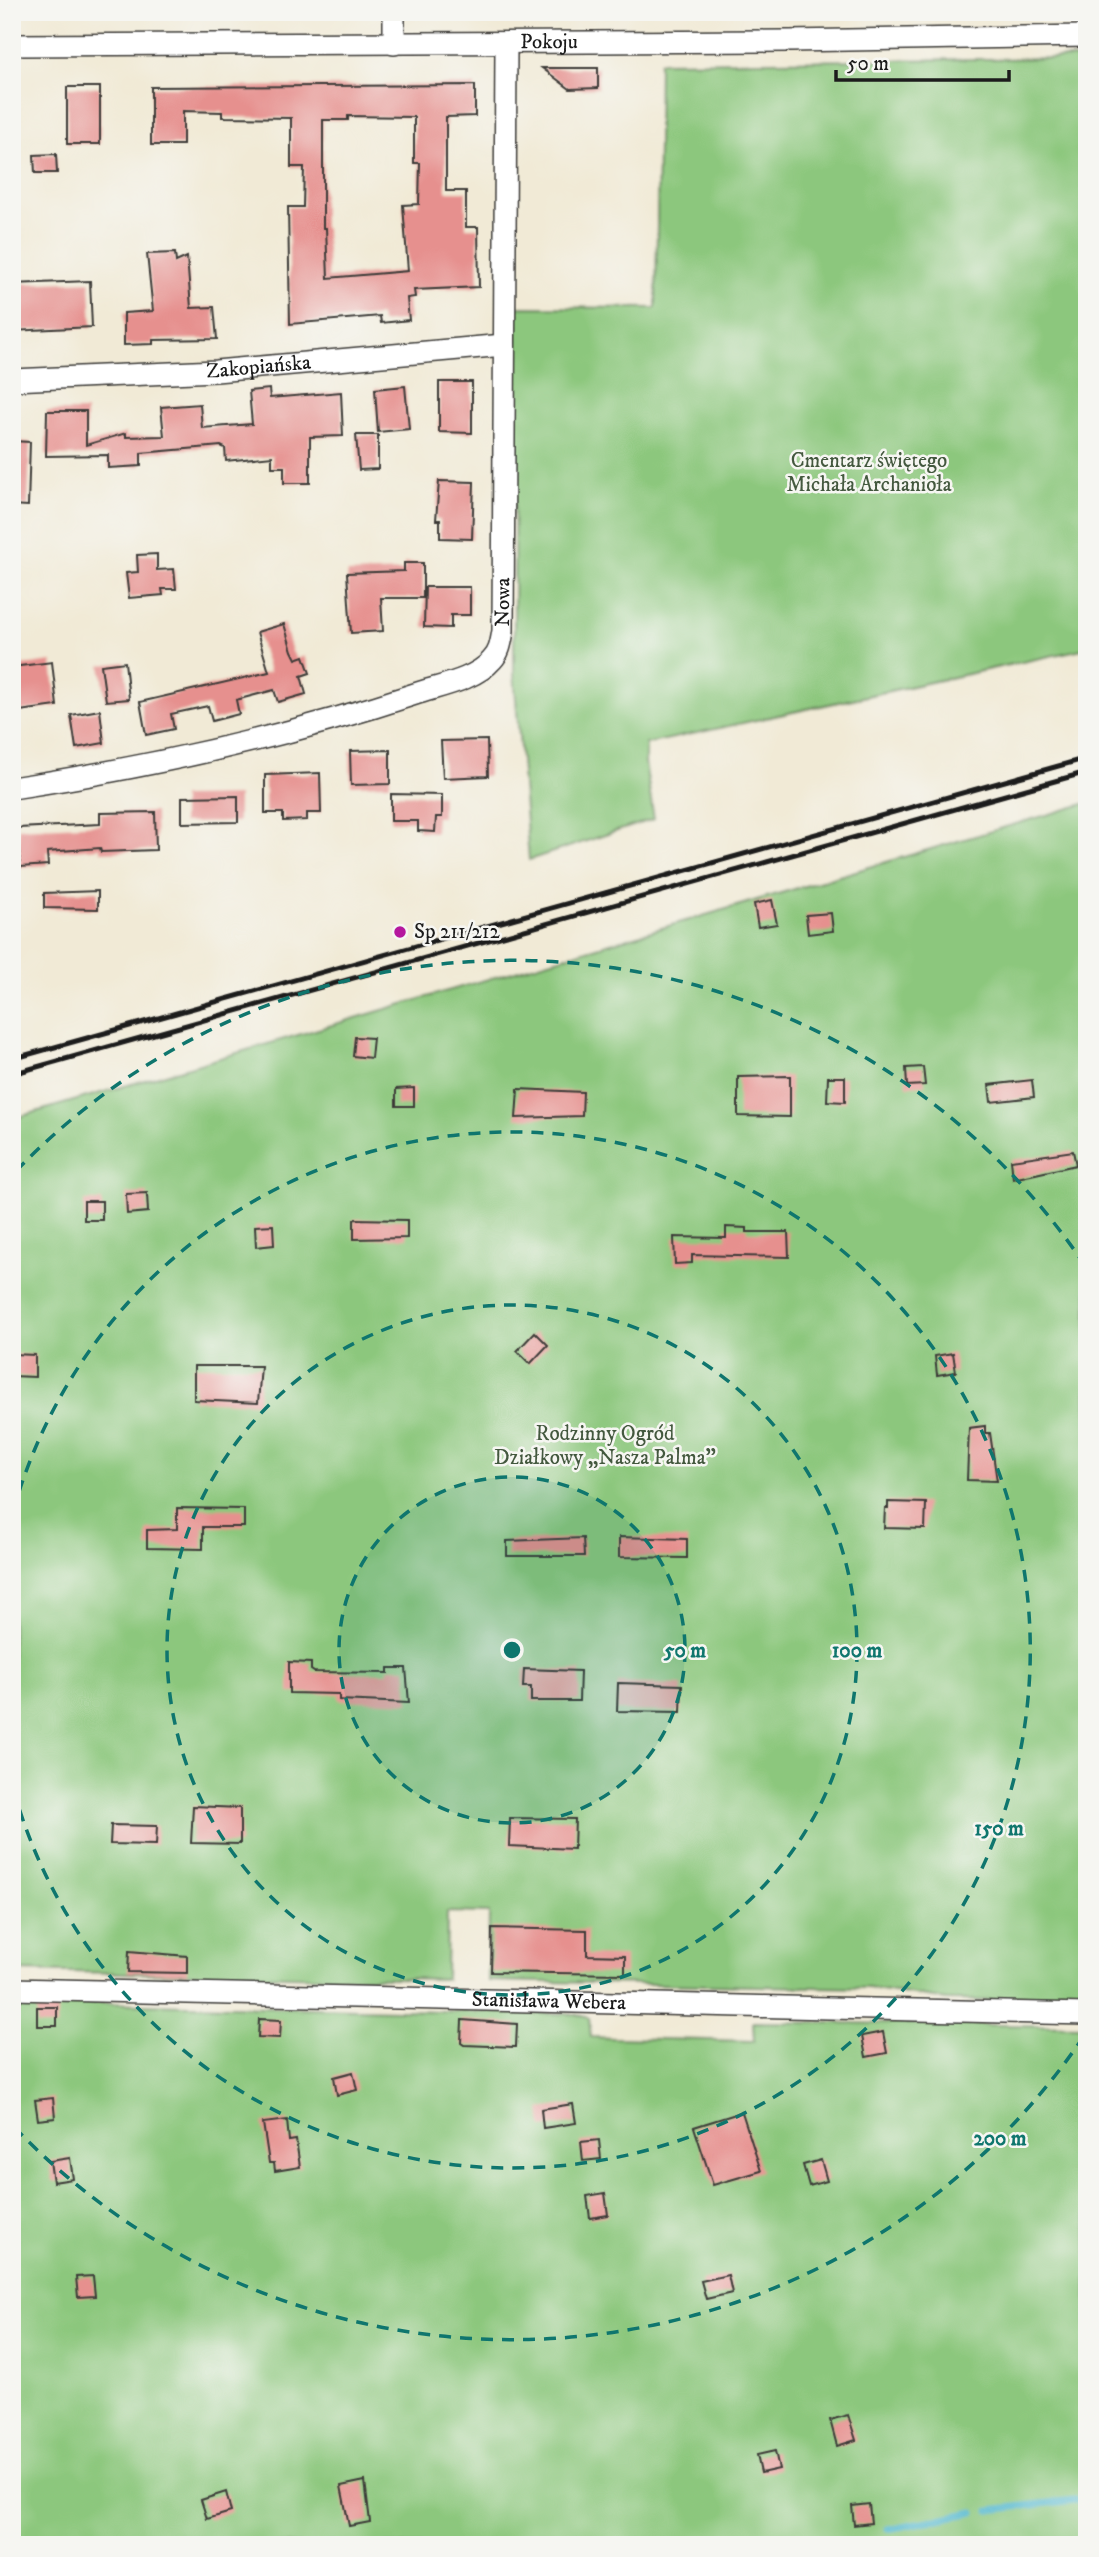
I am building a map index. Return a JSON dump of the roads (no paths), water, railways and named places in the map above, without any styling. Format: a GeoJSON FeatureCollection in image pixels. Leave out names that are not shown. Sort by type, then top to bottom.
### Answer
{"type":"FeatureCollection","features":[{"type":"Feature","properties":{"kind":"street"},"geometry":{"type":"LineString","coordinates":[[394,12],[394,44]]}},
{"type":"Feature","properties":{"kind":"street","name":"Pokoju"},"geometry":{"type":"LineString","coordinates":[[12,45],[394,44],[1087,36]]}},
{"type":"Feature","properties":{"kind":"street","name":"Nowa"},"geometry":{"type":"LineString","coordinates":[[12,788],[161,763],[300,730],[455,680],[480,670],[493,660],[501,646],[503,631],[506,43]]}},
{"type":"Feature","properties":{"kind":"street","name":"Zakopiańska"},"geometry":{"type":"LineString","coordinates":[[12,380],[216,371],[504,345]]}},
{"type":"Feature","properties":{"kind":"street","name":"Stanisława Webera"},"geometry":{"type":"LineString","coordinates":[[12,1989],[577,1999],[1087,2014]]}},
{"type":"Feature","properties":{"kind":"waterway"},"geometry":{"type":"LineString","coordinates":[[990,2510],[1075,2500]]}},
{"type":"Feature","properties":{"kind":"waterway"},"geometry":{"type":"LineString","coordinates":[[888,2529],[974,2512]]}},
{"type":"Feature","properties":{"kind":"railway"},"geometry":{"type":"LineString","coordinates":[[12,1059],[1087,758]]}},
{"type":"Feature","properties":{"kind":"railway"},"geometry":{"type":"LineString","coordinates":[[12,1074],[1087,772]]}},
{"type":"Feature","properties":{"kind":"place","name":"Sp 211/212"},"geometry":{"type":"Point","coordinates":[400,932]}},
{"type":"Feature","properties":{"kind":"park label","name":"Cmentarz świętego Michała Archanioła"},"geometry":{"type":"Point","coordinates":[869,473]}},
{"type":"Feature","properties":{"kind":"park label","name":"Rodzinny Ogród Działkowy „Nasza Palma”"},"geometry":{"type":"Point","coordinates":[605,1446]}}]}
